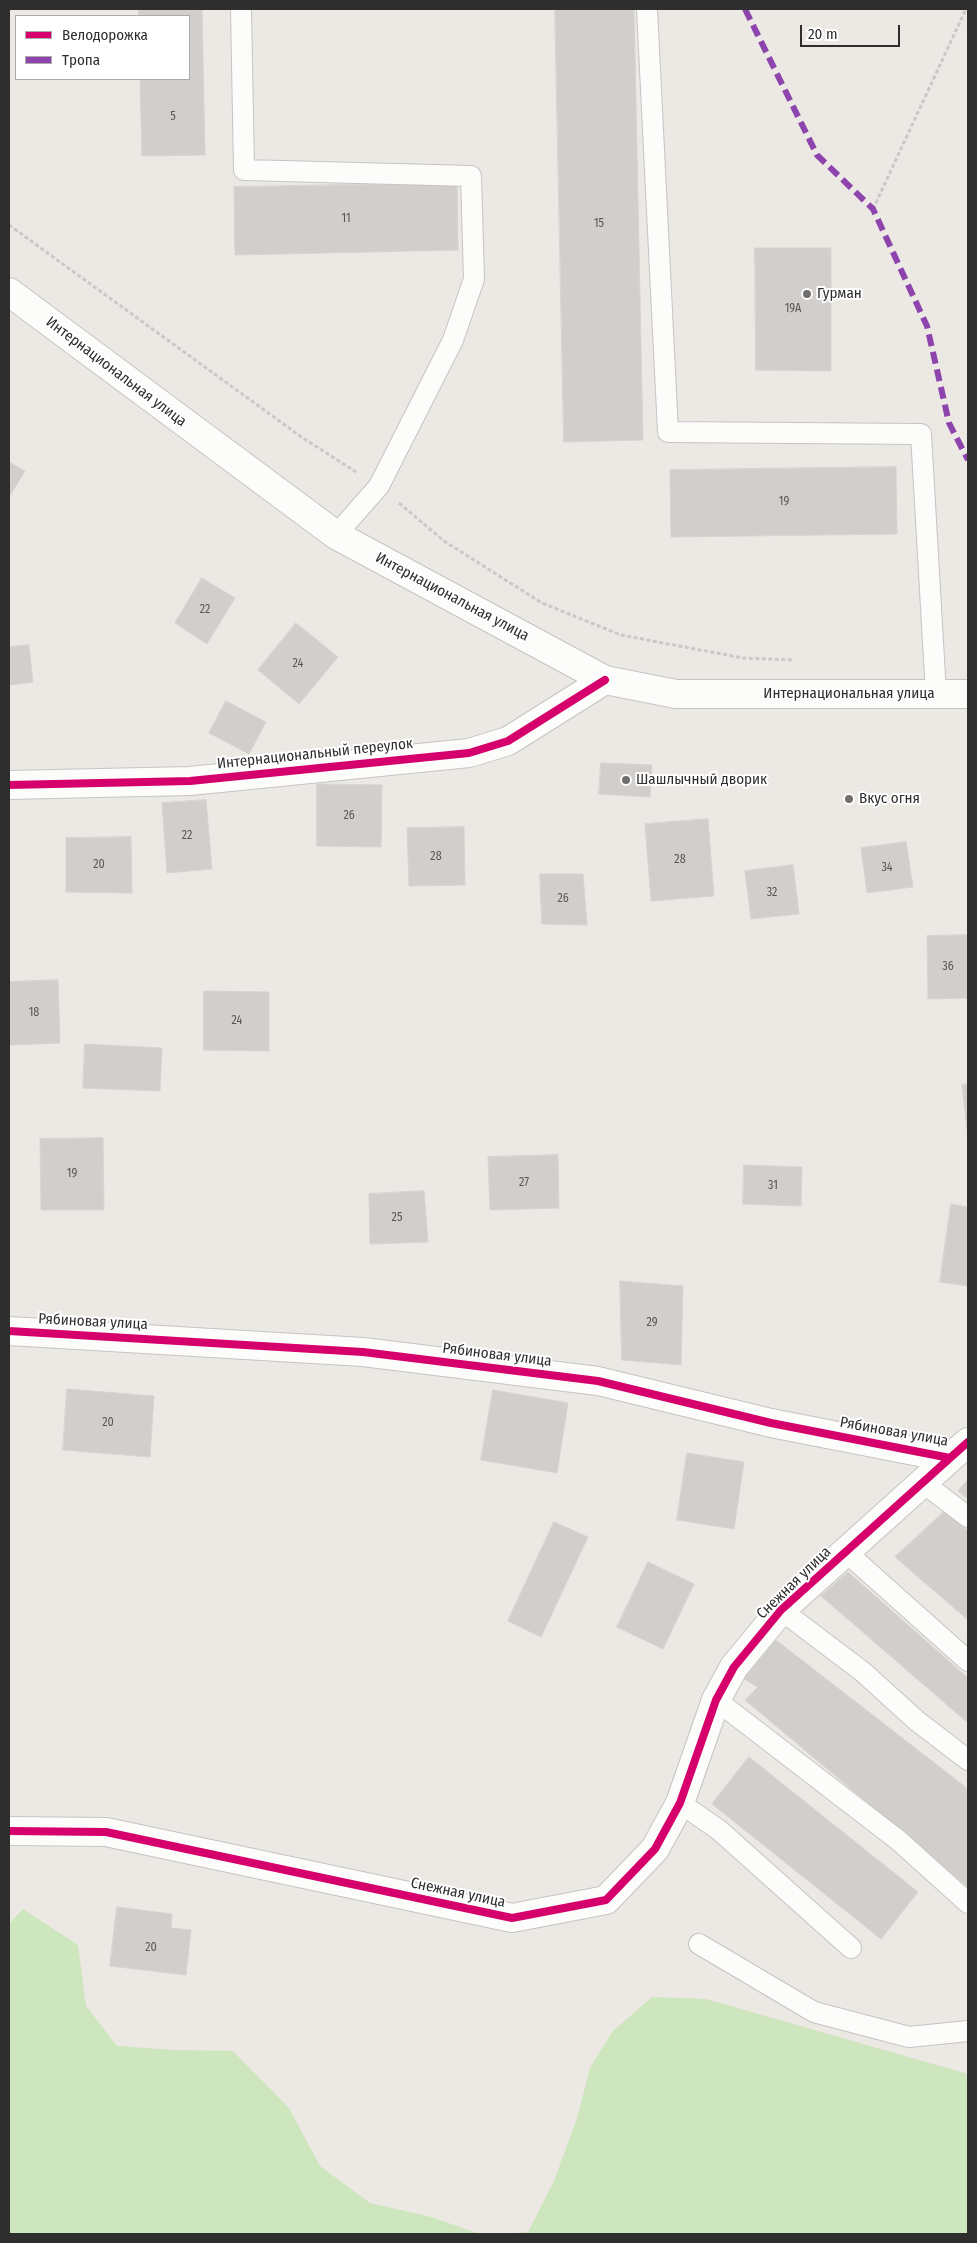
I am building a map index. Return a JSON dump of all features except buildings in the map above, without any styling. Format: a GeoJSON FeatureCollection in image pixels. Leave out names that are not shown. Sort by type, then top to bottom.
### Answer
{"type":"FeatureCollection","features":[{"type":"Feature","properties":{"kind":"street","name":"Интернациональная улица"},"geometry":{"type":"LineString","coordinates":[[9,292],[336,535],[605,680],[676,694],[968,694]]}},
{"type":"Feature","properties":{"kind":"street","name":"Интернациональный переулок"},"geometry":{"type":"LineString","coordinates":[[9,785],[190,780],[469,753],[508,741],[605,680]]}},
{"type":"Feature","properties":{"kind":"street","name":"Рябиновая улица"},"geometry":{"type":"LineString","coordinates":[[9,1331],[363,1352],[598,1381],[771,1423],[959,1450]]}},
{"type":"Feature","properties":{"kind":"street","name":"Снежная улица"},"geometry":{"type":"LineString","coordinates":[[9,1831],[106,1832],[512,1918],[606,1900],[655,1849],[680,1803],[716,1700],[734,1667],[781,1610],[959,1450]]}},
{"type":"Feature","properties":{"kind":"lane"},"geometry":{"type":"LineString","coordinates":[[241,9],[244,170],[470,176],[474,279],[453,340],[379,486],[336,535]]}},
{"type":"Feature","properties":{"kind":"lane"},"geometry":{"type":"LineString","coordinates":[[647,9],[668,432],[921,434],[936,694]]}},
{"type":"Feature","properties":{"kind":"lane"},"geometry":{"type":"LineString","coordinates":[[922,1482],[968,1517]]}},
{"type":"Feature","properties":{"kind":"lane"},"geometry":{"type":"LineString","coordinates":[[846,1552],[968,1661]]}},
{"type":"Feature","properties":{"kind":"lane"},"geometry":{"type":"LineString","coordinates":[[781,1610],[863,1672],[917,1721],[968,1760]]}},
{"type":"Feature","properties":{"kind":"lane"},"geometry":{"type":"LineString","coordinates":[[716,1700],[898,1840],[968,1903]]}},
{"type":"Feature","properties":{"kind":"lane"},"geometry":{"type":"LineString","coordinates":[[680,1803],[719,1830],[851,1948]]}},
{"type":"Feature","properties":{"kind":"lane"},"geometry":{"type":"LineString","coordinates":[[698,1944],[814,2012],[910,2037],[968,2027]]}},
{"type":"Feature","properties":{"kind":"path"},"geometry":{"type":"LineString","coordinates":[[873,209],[966,9]]}},
{"type":"Feature","properties":{"kind":"path"},"geometry":{"type":"LineString","coordinates":[[9,225],[300,436],[379,486],[444,541],[542,603],[621,635],[743,658],[802,661]]}},
{"type":"Feature","properties":{"kind":"green space"},"geometry":{"type":"Polygon","coordinates":[[[23,1909],[78,1945],[86,2006],[117,2046],[173,2050],[233,2051],[289,2108],[320,2166],[370,2203],[431,2217],[480,2234],[9,2234],[9,1924],[23,1909]]]}},
{"type":"Feature","properties":{"kind":"green space"},"geometry":{"type":"Polygon","coordinates":[[[652,1997],[706,1999],[968,2074],[968,2234],[504,2234],[528,2232],[554,2181],[577,2118],[590,2068],[612,2032],[652,1997]]]}},
{"type":"Feature","properties":{"kind":"marked path"},"geometry":{"type":"LineString","coordinates":[[745,9],[817,155],[873,209],[927,326],[949,423],[968,460]]}},
{"type":"Feature","properties":{"kind":"cycle path"},"geometry":{"type":"LineString","coordinates":[[9,785],[190,781],[469,753],[508,741],[605,680]]}},
{"type":"Feature","properties":{"kind":"cycle path"},"geometry":{"type":"LineString","coordinates":[[9,1331],[363,1352],[598,1381],[771,1423],[950,1458],[968,1442]]}},
{"type":"Feature","properties":{"kind":"cycle path"},"geometry":{"type":"LineString","coordinates":[[9,1831],[106,1832],[512,1918],[606,1900],[655,1849],[680,1803],[716,1700],[734,1667],[781,1610],[950,1458]]}},
{"type":"Feature","properties":{"kind":"place","name":"Гурман"},"geometry":{"type":"Point","coordinates":[807,294]}},
{"type":"Feature","properties":{"kind":"place","name":"Шашлычный дворик"},"geometry":{"type":"Point","coordinates":[626,780]}},
{"type":"Feature","properties":{"kind":"place","name":"Вкус огня"},"geometry":{"type":"Point","coordinates":[849,799]}}]}
